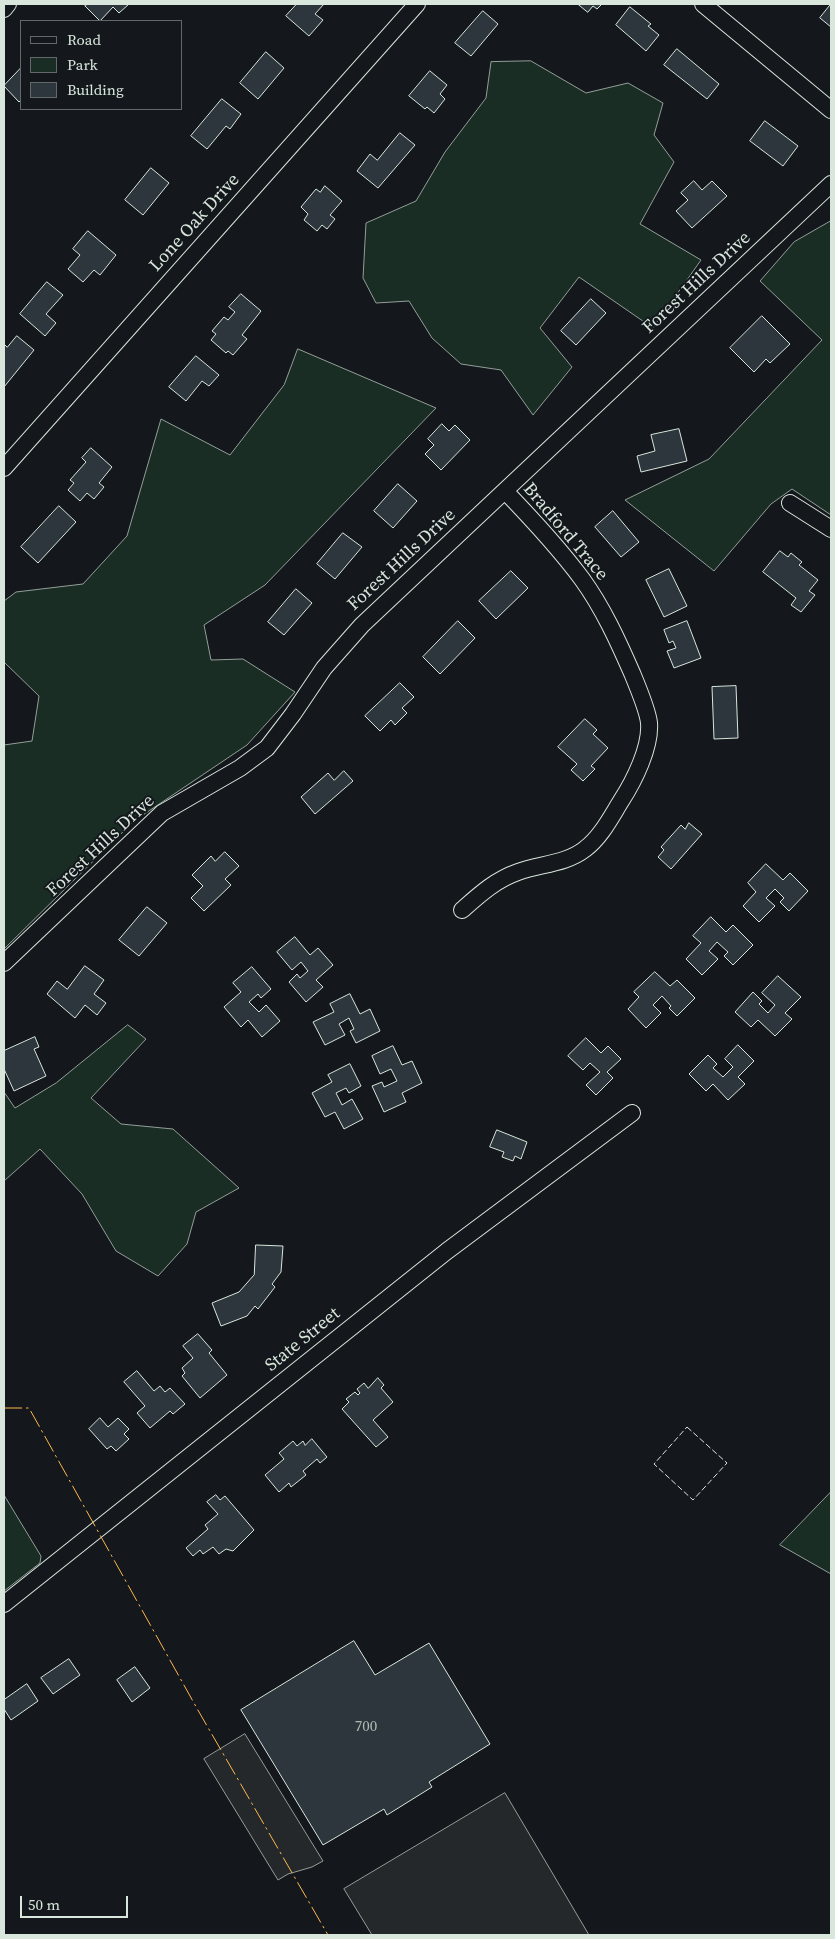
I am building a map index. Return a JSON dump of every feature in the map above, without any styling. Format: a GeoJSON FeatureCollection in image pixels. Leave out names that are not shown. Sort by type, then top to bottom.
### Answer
{"type":"FeatureCollection","features":[{"type":"Feature","properties":{"kind":"street"},"geometry":{"type":"LineString","coordinates":[[4,8],[8,4]]}},
{"type":"Feature","properties":{"kind":"street","name":"Lone Oak Drive"},"geometry":{"type":"LineString","coordinates":[[4,468],[417,4]]}},
{"type":"Feature","properties":{"kind":"street"},"geometry":{"type":"LineString","coordinates":[[703,4],[831,110]]}},
{"type":"Feature","properties":{"kind":"street","name":"Forest Hills Drive"},"geometry":{"type":"LineString","coordinates":[[4,963],[162,813],[240,768],[266,748],[293,714],[324,668],[362,625],[831,184]]}},
{"type":"Feature","properties":{"kind":"street","name":"Bradford Trace"},"geometry":{"type":"LineString","coordinates":[[462,910],[492,884],[518,872],[564,861],[585,849],[603,830],[630,787],[645,753],[649,723],[637,684],[623,652],[583,580],[505,491]]}},
{"type":"Feature","properties":{"kind":"street"},"geometry":{"type":"LineString","coordinates":[[790,503],[831,529]]}},
{"type":"Feature","properties":{"kind":"street","name":"State Street"},"geometry":{"type":"LineString","coordinates":[[4,1604],[447,1251],[632,1112]]}},
{"type":"Feature","properties":{"kind":"green space"},"geometry":{"type":"Polygon","coordinates":[[[531,61],[586,93],[628,83],[663,103],[654,135],[674,162],[640,224],[701,260],[653,328],[579,277],[540,328],[572,367],[533,415],[501,370],[461,364],[432,338],[409,301],[376,303],[363,278],[366,223],[416,201],[445,152],[486,98],[491,62],[531,61]]]}},
{"type":"Feature","properties":{"kind":"green space"},"geometry":{"type":"Polygon","coordinates":[[[831,221],[831,515],[792,489],[771,504],[714,571],[625,500],[709,459],[822,340],[760,281],[794,242],[831,221]]]}},
{"type":"Feature","properties":{"kind":"green space"},"geometry":{"type":"Polygon","coordinates":[[[298,349],[436,408],[265,585],[204,625],[211,660],[243,659],[295,692],[247,745],[134,821],[4,949],[4,745],[32,741],[39,696],[4,662],[4,601],[16,592],[83,584],[127,536],[161,419],[230,455],[284,385],[298,349]]]}},
{"type":"Feature","properties":{"kind":"green space"},"geometry":{"type":"Polygon","coordinates":[[[128,1025],[146,1039],[91,1098],[121,1124],[173,1129],[239,1188],[196,1212],[187,1244],[158,1276],[116,1251],[82,1194],[40,1149],[4,1181],[4,1092],[15,1108],[56,1083],[128,1025]]]}},
{"type":"Feature","properties":{"kind":"green space"},"geometry":{"type":"Polygon","coordinates":[[[831,1492],[831,1574],[780,1545],[831,1492]]]}},
{"type":"Feature","properties":{"kind":"green space"},"geometry":{"type":"Polygon","coordinates":[[[4,1495],[41,1556],[40,1563],[4,1591],[4,1495]]]}},
{"type":"Feature","properties":{"kind":"shaded area"},"geometry":{"type":"Polygon","coordinates":[[[245,1734],[323,1861],[312,1867],[288,1874],[278,1880],[204,1759],[245,1734]]]}},
{"type":"Feature","properties":{"kind":"shaded area"},"geometry":{"type":"Polygon","coordinates":[[[505,1793],[589,1935],[372,1935],[344,1889],[505,1793]]]}},
{"type":"Feature","properties":{"kind":"building"},"geometry":{"type":"Polygon","coordinates":[[[88,4],[129,4],[119,13],[113,7],[101,20],[85,6],[88,4]]]}},
{"type":"Feature","properties":{"kind":"building"},"geometry":{"type":"Polygon","coordinates":[[[297,4],[324,4],[315,14],[323,20],[309,36],[286,16],[297,4]]]}},
{"type":"Feature","properties":{"kind":"building"},"geometry":{"type":"Polygon","coordinates":[[[578,4],[602,4],[597,9],[593,6],[588,12],[578,4]]]}},
{"type":"Feature","properties":{"kind":"building"},"geometry":{"type":"Polygon","coordinates":[[[831,4],[831,27],[820,18],[831,4]]]}},
{"type":"Feature","properties":{"kind":"building"},"geometry":{"type":"Polygon","coordinates":[[[630,7],[651,24],[648,26],[659,35],[646,51],[616,25],[630,7]]]}},
{"type":"Feature","properties":{"kind":"building"},"geometry":{"type":"Polygon","coordinates":[[[483,11],[498,24],[471,56],[455,43],[483,11]]]}},
{"type":"Feature","properties":{"kind":"building"},"geometry":{"type":"Polygon","coordinates":[[[677,49],[719,84],[707,99],[664,65],[677,49]]]}},
{"type":"Feature","properties":{"kind":"building"},"geometry":{"type":"Polygon","coordinates":[[[266,52],[284,68],[258,99],[240,83],[266,52]]]}},
{"type":"Feature","properties":{"kind":"building"},"geometry":{"type":"Polygon","coordinates":[[[20,69],[19,102],[4,86],[20,69]]]}},
{"type":"Feature","properties":{"kind":"building"},"geometry":{"type":"Polygon","coordinates":[[[430,71],[447,85],[440,94],[445,99],[434,113],[427,107],[425,109],[409,96],[430,71]]]}},
{"type":"Feature","properties":{"kind":"building"},"geometry":{"type":"Polygon","coordinates":[[[222,99],[241,114],[230,129],[226,126],[207,149],[191,136],[222,99]]]}},
{"type":"Feature","properties":{"kind":"building"},"geometry":{"type":"Polygon","coordinates":[[[765,121],[798,146],[783,166],[750,141],[765,121]]]}},
{"type":"Feature","properties":{"kind":"building"},"geometry":{"type":"Polygon","coordinates":[[[400,133],[415,145],[378,188],[357,171],[370,154],[377,160],[400,133]]]}},
{"type":"Feature","properties":{"kind":"building"},"geometry":{"type":"Polygon","coordinates":[[[151,168],[169,183],[143,215],[125,200],[151,168]]]}},
{"type":"Feature","properties":{"kind":"building"},"geometry":{"type":"Polygon","coordinates":[[[694,181],[702,190],[712,181],[727,196],[692,228],[676,211],[688,200],[681,193],[694,181]]]}},
{"type":"Feature","properties":{"kind":"building"},"geometry":{"type":"Polygon","coordinates":[[[325,186],[342,201],[330,215],[335,219],[327,229],[322,225],[317,231],[304,220],[308,214],[301,207],[316,189],[320,192],[325,186]]]}},
{"type":"Feature","properties":{"kind":"building"},"geometry":{"type":"Polygon","coordinates":[[[88,231],[116,255],[100,275],[94,270],[83,282],[68,269],[80,255],[73,249],[88,231]]]}},
{"type":"Feature","properties":{"kind":"building"},"geometry":{"type":"Polygon","coordinates":[[[47,282],[63,295],[46,314],[56,323],[45,336],[20,314],[47,282]]]}},
{"type":"Feature","properties":{"kind":"building"},"geometry":{"type":"Polygon","coordinates":[[[241,294],[261,311],[242,335],[247,339],[233,355],[228,351],[226,353],[211,340],[216,334],[212,331],[224,317],[228,320],[235,312],[229,307],[241,294]]]}},
{"type":"Feature","properties":{"kind":"building"},"geometry":{"type":"Polygon","coordinates":[[[591,299],[606,313],[576,345],[561,331],[591,299]]]}},
{"type":"Feature","properties":{"kind":"building"},"geometry":{"type":"Polygon","coordinates":[[[762,316],[790,344],[770,363],[766,359],[754,372],[730,348],[762,316]]]}},
{"type":"Feature","properties":{"kind":"building"},"geometry":{"type":"Polygon","coordinates":[[[17,336],[34,350],[4,387],[4,344],[7,347],[17,336]]]}},
{"type":"Feature","properties":{"kind":"building"},"geometry":{"type":"Polygon","coordinates":[[[196,356],[219,375],[209,386],[202,381],[186,401],[169,387],[196,356]]]}},
{"type":"Feature","properties":{"kind":"building"},"geometry":{"type":"Polygon","coordinates":[[[442,424],[449,431],[455,425],[470,440],[441,470],[425,454],[434,445],[428,439],[442,424]]]}},
{"type":"Feature","properties":{"kind":"building"},"geometry":{"type":"Polygon","coordinates":[[[679,429],[687,461],[641,472],[637,456],[655,451],[651,435],[679,429]]]}},
{"type":"Feature","properties":{"kind":"building"},"geometry":{"type":"Polygon","coordinates":[[[91,448],[112,467],[99,483],[104,487],[94,499],[87,493],[80,501],[68,490],[74,483],[70,480],[86,462],[82,458],[91,448]]]}},
{"type":"Feature","properties":{"kind":"building"},"geometry":{"type":"Polygon","coordinates":[[[398,484],[417,501],[393,528],[374,511],[398,484]]]}},
{"type":"Feature","properties":{"kind":"building"},"geometry":{"type":"Polygon","coordinates":[[[59,506],[76,522],[38,563],[21,547],[59,506]]]}},
{"type":"Feature","properties":{"kind":"building"},"geometry":{"type":"Polygon","coordinates":[[[613,511],[639,542],[621,557],[595,527],[613,511]]]}},
{"type":"Feature","properties":{"kind":"building"},"geometry":{"type":"Polygon","coordinates":[[[343,533],[362,547],[335,579],[317,564],[343,533]]]}},
{"type":"Feature","properties":{"kind":"building"},"geometry":{"type":"Polygon","coordinates":[[[780,551],[788,557],[791,553],[802,562],[799,565],[818,580],[809,591],[815,595],[801,612],[791,605],[796,598],[763,572],[780,551]]]}},
{"type":"Feature","properties":{"kind":"building"},"geometry":{"type":"Polygon","coordinates":[[[669,569],[687,606],[664,617],[646,580],[669,569]]]}},
{"type":"Feature","properties":{"kind":"building"},"geometry":{"type":"Polygon","coordinates":[[[511,571],[528,588],[496,619],[479,601],[511,571]]]}},
{"type":"Feature","properties":{"kind":"building"},"geometry":{"type":"Polygon","coordinates":[[[296,589],[312,603],[284,635],[268,622],[296,589]]]}},
{"type":"Feature","properties":{"kind":"building"},"geometry":{"type":"Polygon","coordinates":[[[458,621],[475,638],[440,674],[423,657],[458,621]]]}},
{"type":"Feature","properties":{"kind":"building"},"geometry":{"type":"Polygon","coordinates":[[[687,621],[701,658],[674,668],[667,651],[676,648],[673,641],[669,643],[664,630],[687,621]]]}},
{"type":"Feature","properties":{"kind":"building"},"geometry":{"type":"Polygon","coordinates":[[[400,683],[414,697],[402,708],[407,713],[395,725],[391,720],[380,731],[365,716],[400,683]]]}},
{"type":"Feature","properties":{"kind":"building"},"geometry":{"type":"Polygon","coordinates":[[[736,686],[738,738],[714,739],[712,687],[736,686]]]}},
{"type":"Feature","properties":{"kind":"building"},"geometry":{"type":"Polygon","coordinates":[[[585,719],[597,730],[593,734],[608,748],[591,766],[595,769],[583,781],[571,770],[577,764],[558,747],[585,719]]]}},
{"type":"Feature","properties":{"kind":"building"},"geometry":{"type":"Polygon","coordinates":[[[344,771],[353,781],[315,814],[301,797],[328,773],[334,780],[344,771]]]}},
{"type":"Feature","properties":{"kind":"building"},"geometry":{"type":"Polygon","coordinates":[[[689,823],[702,834],[671,869],[658,857],[664,850],[661,847],[681,825],[685,829],[689,823]]]}},
{"type":"Feature","properties":{"kind":"building"},"geometry":{"type":"Polygon","coordinates":[[[225,852],[239,866],[225,879],[231,885],[204,911],[191,898],[203,886],[192,875],[211,856],[215,861],[225,852]]]}},
{"type":"Feature","properties":{"kind":"building"},"geometry":{"type":"Polygon","coordinates":[[[766,864],[783,880],[790,873],[808,891],[789,911],[780,902],[784,898],[775,889],[766,898],[775,906],[759,922],[743,906],[756,892],[748,883],[766,864]]]}},
{"type":"Feature","properties":{"kind":"building"},"geometry":{"type":"Polygon","coordinates":[[[147,907],[167,923],[139,956],[119,940],[147,907]]]}},
{"type":"Feature","properties":{"kind":"building"},"geometry":{"type":"Polygon","coordinates":[[[711,917],[726,932],[733,925],[753,945],[733,965],[724,956],[728,952],[717,942],[709,951],[718,959],[702,975],[686,959],[701,943],[693,936],[711,917]]]}},
{"type":"Feature","properties":{"kind":"building"},"geometry":{"type":"Polygon","coordinates":[[[295,937],[310,955],[318,948],[333,965],[316,980],[323,987],[306,1002],[289,982],[297,974],[300,978],[308,971],[301,962],[292,970],[277,952],[295,937]]]}},
{"type":"Feature","properties":{"kind":"building"},"geometry":{"type":"Polygon","coordinates":[[[85,966],[104,980],[94,994],[106,1003],[97,1015],[85,1005],[75,1018],[47,994],[57,981],[67,989],[85,966]]]}},
{"type":"Feature","properties":{"kind":"building"},"geometry":{"type":"Polygon","coordinates":[[[252,967],[271,989],[261,998],[258,994],[249,1002],[259,1012],[266,1005],[280,1021],[262,1037],[248,1020],[241,1027],[224,1007],[241,992],[233,983],[252,967]]]}},
{"type":"Feature","properties":{"kind":"building"},"geometry":{"type":"Polygon","coordinates":[[[655,972],[670,986],[677,980],[695,998],[677,1016],[669,1008],[671,1006],[662,996],[653,1005],[661,1013],[646,1028],[628,1009],[639,997],[634,992],[655,972]]]}},
{"type":"Feature","properties":{"kind":"building"},"geometry":{"type":"Polygon","coordinates":[[[778,976],[801,997],[785,1013],[792,1019],[775,1036],[758,1020],[751,1027],[735,1012],[753,992],[762,1001],[759,1004],[768,1013],[775,1005],[762,993],[778,976]]]}},
{"type":"Feature","properties":{"kind":"building"},"geometry":{"type":"Polygon","coordinates":[[[350,994],[360,1014],[370,1009],[380,1031],[356,1043],[350,1031],[354,1029],[349,1018],[339,1024],[345,1035],[325,1045],[313,1022],[334,1012],[330,1004],[350,994]]]}},
{"type":"Feature","properties":{"kind":"building"},"geometry":{"type":"Polygon","coordinates":[[[35,1037],[39,1047],[34,1049],[46,1076],[14,1091],[4,1069],[4,1051],[35,1037]]]}},
{"type":"Feature","properties":{"kind":"building"},"geometry":{"type":"Polygon","coordinates":[[[586,1038],[601,1053],[608,1046],[621,1059],[607,1072],[613,1078],[596,1095],[586,1085],[600,1072],[590,1063],[583,1070],[568,1056],[586,1038]]]}},
{"type":"Feature","properties":{"kind":"building"},"geometry":{"type":"Polygon","coordinates":[[[738,1045],[754,1061],[738,1077],[745,1084],[728,1100],[713,1084],[706,1091],[689,1074],[708,1055],[717,1064],[713,1068],[723,1077],[733,1067],[725,1059],[738,1045]]]}},
{"type":"Feature","properties":{"kind":"building"},"geometry":{"type":"Polygon","coordinates":[[[393,1046],[402,1065],[412,1061],[422,1083],[402,1093],[406,1102],[384,1112],[372,1086],[382,1082],[384,1087],[397,1081],[391,1069],[380,1074],[372,1056],[393,1046]]]}},
{"type":"Feature","properties":{"kind":"building"},"geometry":{"type":"Polygon","coordinates":[[[350,1064],[361,1086],[349,1093],[346,1088],[336,1093],[342,1105],[352,1099],[363,1119],[344,1129],[335,1112],[325,1117],[312,1093],[332,1082],[328,1075],[350,1064]]]}},
{"type":"Feature","properties":{"kind":"building"},"geometry":{"type":"Polygon","coordinates":[[[497,1130],[527,1142],[521,1159],[515,1156],[513,1161],[502,1157],[504,1152],[490,1147],[497,1130]]]}},
{"type":"Feature","properties":{"kind":"building"},"geometry":{"type":"Polygon","coordinates":[[[256,1245],[283,1246],[281,1272],[272,1284],[275,1287],[258,1309],[255,1306],[247,1316],[221,1326],[212,1303],[239,1292],[254,1275],[256,1245]]]}},
{"type":"Feature","properties":{"kind":"building"},"geometry":{"type":"Polygon","coordinates":[[[198,1334],[212,1350],[209,1353],[227,1375],[200,1398],[182,1376],[185,1373],[182,1368],[193,1358],[183,1346],[198,1334]]]}},
{"type":"Feature","properties":{"kind":"building"},"geometry":{"type":"Polygon","coordinates":[[[137,1371],[154,1391],[160,1386],[165,1392],[170,1388],[185,1404],[173,1414],[170,1411],[150,1428],[137,1413],[145,1406],[124,1382],[137,1371]]]}},
{"type":"Feature","properties":{"kind":"building"},"geometry":{"type":"Polygon","coordinates":[[[378,1378],[384,1385],[381,1388],[393,1402],[373,1420],[388,1437],[376,1447],[342,1409],[349,1402],[346,1399],[355,1392],[358,1395],[360,1393],[357,1389],[364,1383],[368,1388],[378,1378]]]}},
{"type":"Feature","properties":{"kind":"building"},"geometry":{"type":"Polygon","coordinates":[[[100,1418],[108,1427],[118,1418],[129,1429],[124,1434],[129,1439],[116,1451],[111,1446],[107,1449],[89,1429],[100,1418]]]}},
{"type":"Feature","properties":{"kind":"building"},"geometry":{"type":"Polygon","coordinates":[[[312,1439],[327,1457],[320,1463],[317,1459],[303,1471],[306,1475],[291,1487],[289,1483],[279,1492],[265,1475],[284,1459],[279,1453],[293,1441],[297,1446],[303,1441],[305,1445],[312,1439]]]}},
{"type":"Feature","properties":{"kind":"building"},"geometry":{"type":"Polygon","coordinates":[[[216,1495],[220,1500],[225,1496],[254,1530],[233,1551],[226,1549],[219,1554],[213,1547],[203,1554],[200,1550],[193,1556],[186,1548],[208,1529],[205,1525],[218,1514],[207,1502],[216,1495]]]}},
{"type":"Feature","properties":{"kind":"building"},"geometry":{"type":"Polygon","coordinates":[[[354,1641],[375,1675],[429,1643],[490,1744],[429,1782],[432,1787],[387,1815],[384,1809],[323,1845],[241,1710],[354,1641]]]}},
{"type":"Feature","properties":{"kind":"building"},"geometry":{"type":"Polygon","coordinates":[[[69,1659],[80,1675],[53,1694],[41,1678],[69,1659]]]}},
{"type":"Feature","properties":{"kind":"building"},"geometry":{"type":"Polygon","coordinates":[[[135,1667],[150,1688],[132,1702],[117,1680],[135,1667]]]}},
{"type":"Feature","properties":{"kind":"building"},"geometry":{"type":"Polygon","coordinates":[[[27,1684],[38,1701],[11,1720],[4,1709],[4,1700],[27,1684]]]}},
{"type":"Feature","properties":{"kind":"fence"},"geometry":{"type":"LineString","coordinates":[[687,1427],[727,1463],[693,1500],[654,1464],[687,1427]]}},
{"type":"Feature","properties":{"kind":"power"},"geometry":{"type":"LineString","coordinates":[[4,1408],[29,1408],[199,1712],[328,1935]]}}]}
